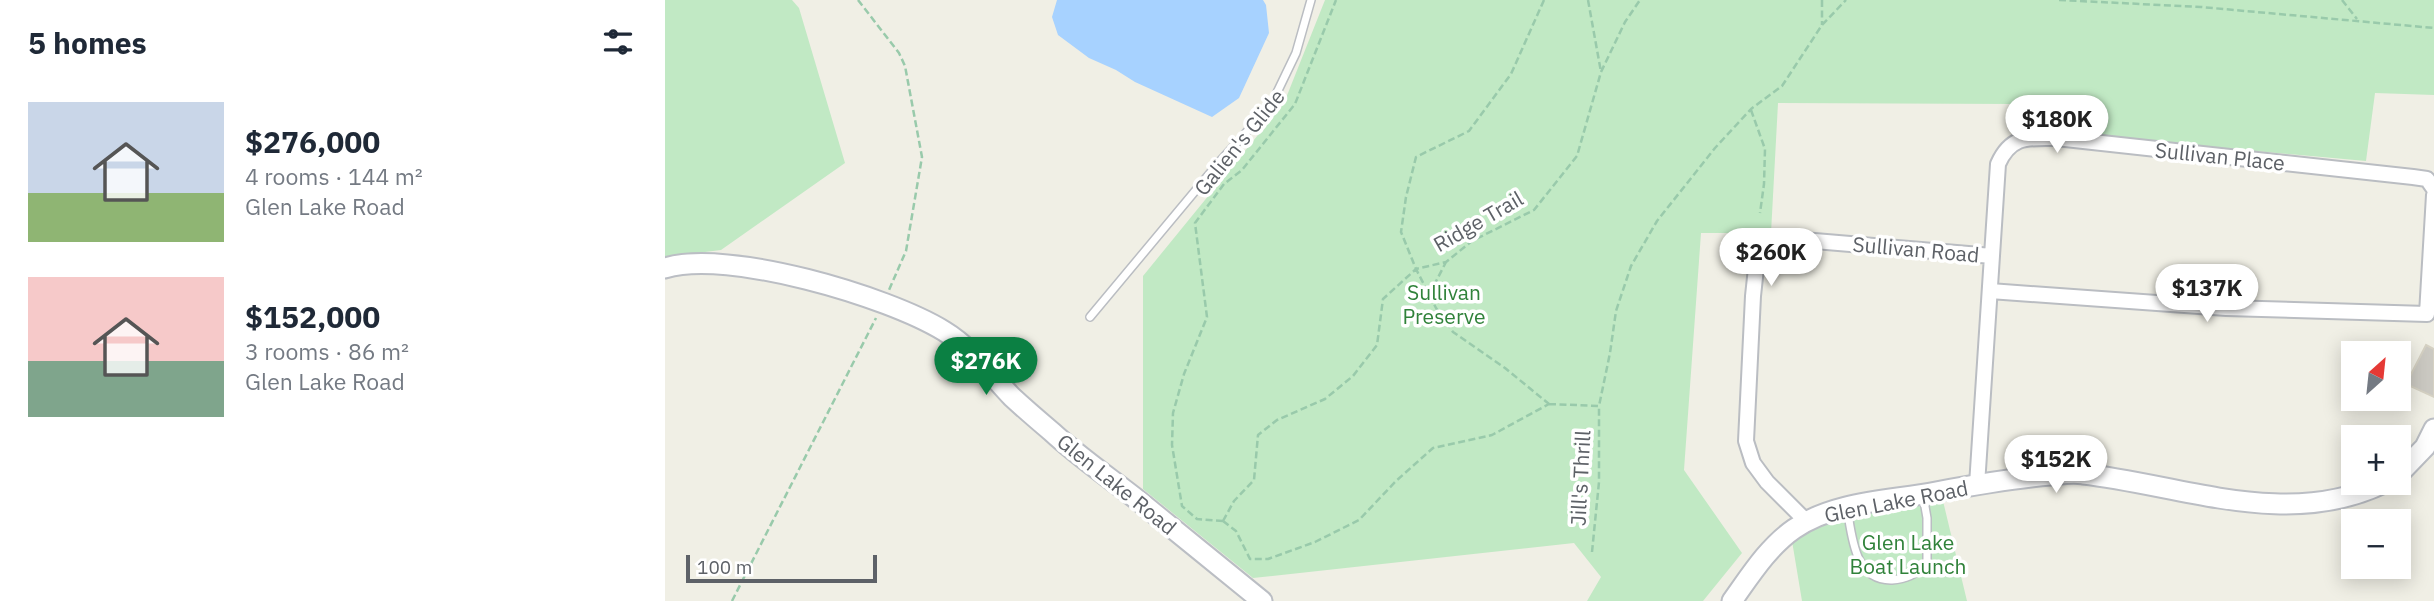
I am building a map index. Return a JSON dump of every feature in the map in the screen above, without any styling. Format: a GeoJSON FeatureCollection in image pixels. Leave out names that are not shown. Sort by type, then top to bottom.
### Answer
{"type":"FeatureCollection","features":[{"type":"Feature","properties":{"kind":"street","name":"Sullivan Place"},"geometry":{"type":"LineString","coordinates":[[1977,485],[1999,164],[2003,154],[2013,143],[2025,138],[2056,138],[2420,178],[2427,179],[2434,189]]}},
{"type":"Feature","properties":{"kind":"street"},"geometry":{"type":"LineString","coordinates":[[1990,292],[2226,308],[2427,314],[2434,195]]}},
{"type":"Feature","properties":{"kind":"street","name":"Sullivan Road"},"geometry":{"type":"LineString","coordinates":[[1807,522],[1753,463],[1746,441],[1753,296],[1756,268],[1762,248],[1791,239],[1992,256]]}},
{"type":"Feature","properties":{"kind":"street","name":"Glen Lake Road"},"geometry":{"type":"LineString","coordinates":[[665,268],[698,262],[725,263],[767,271],[828,285],[884,303],[943,331],[975,356],[1012,397],[1054,435],[1245,594],[1262,601]]}},
{"type":"Feature","properties":{"kind":"street"},"geometry":{"type":"LineString","coordinates":[[2411,462],[2425,447],[2434,429]]}},
{"type":"Feature","properties":{"kind":"street","name":"Glen Lake Road"},"geometry":{"type":"LineString","coordinates":[[1732,601],[1765,556],[1793,529],[1847,507],[2028,477],[2079,473],[2119,478],[2228,501],[2284,505],[2321,502],[2354,495]]}},
{"type":"Feature","properties":{"kind":"lane"},"geometry":{"type":"LineString","coordinates":[[1090,317],[1221,160],[1271,105],[1296,53],[1311,0]]}},
{"type":"Feature","properties":{"kind":"lane"},"geometry":{"type":"LineString","coordinates":[[1847,507],[1860,563],[1873,577],[1899,579],[1912,576],[1927,564],[1927,518],[1923,495]]}},
{"type":"Feature","properties":{"kind":"path","name":"Galien's Glide"},"geometry":{"type":"LineString","coordinates":[[1223,521],[1197,519],[1182,506],[1172,445],[1173,412],[1184,374],[1207,317],[1195,223],[1224,184],[1242,170],[1295,104],[1336,0]]}},
{"type":"Feature","properties":{"kind":"path"},"geometry":{"type":"LineString","coordinates":[[1544,0],[1511,74],[1469,131],[1416,157],[1401,232],[1429,295],[1453,332],[1549,404]]}},
{"type":"Feature","properties":{"kind":"path"},"geometry":{"type":"LineString","coordinates":[[1588,0],[1601,72]]}},
{"type":"Feature","properties":{"kind":"path","name":"Ridge Trail"},"geometry":{"type":"LineString","coordinates":[[1223,521],[1234,501],[1254,480],[1258,435],[1277,420],[1325,399],[1353,376],[1377,345],[1383,299],[1416,269],[1447,262],[1472,241],[1534,210],[1577,156],[1601,72],[1625,22],[1640,0]]}},
{"type":"Feature","properties":{"kind":"path"},"geometry":{"type":"LineString","coordinates":[[1822,0],[1822,25]]}},
{"type":"Feature","properties":{"kind":"path","name":"Jill's Thrill"},"geometry":{"type":"LineString","coordinates":[[1592,552],[1599,482],[1599,405],[1611,353],[1616,311],[1631,266],[1657,222],[1715,148],[1751,109],[1782,86],[1822,25],[1846,0]]}},
{"type":"Feature","properties":{"kind":"path"},"geometry":{"type":"LineString","coordinates":[[2059,0],[2201,7],[2434,28]]}},
{"type":"Feature","properties":{"kind":"path"},"geometry":{"type":"LineString","coordinates":[[2200,0],[2201,7]]}},
{"type":"Feature","properties":{"kind":"path"},"geometry":{"type":"LineString","coordinates":[[2342,0],[2358,20]]}},
{"type":"Feature","properties":{"kind":"path"},"geometry":{"type":"LineString","coordinates":[[1751,109],[1765,149],[1760,213]]}},
{"type":"Feature","properties":{"kind":"path"},"geometry":{"type":"LineString","coordinates":[[1429,295],[1447,262]]}},
{"type":"Feature","properties":{"kind":"path"},"geometry":{"type":"LineString","coordinates":[[1223,521],[1236,531],[1251,559],[1268,559],[1315,542],[1359,520],[1395,481],[1433,448],[1492,435],[1549,404],[1599,405]]}},
{"type":"Feature","properties":{"kind":"green space"},"geometry":{"type":"Polygon","coordinates":[[[665,0],[792,0],[799,8],[845,163],[721,250],[665,257],[665,0]]]}},
{"type":"Feature","properties":{"kind":"green space","name":"Sullivan Preserve"},"geometry":{"type":"Polygon","coordinates":[[[1325,0],[2434,0],[2434,95],[2375,93],[2366,161],[2012,129],[2013,104],[1778,103],[1771,233],[1701,233],[1684,470],[1742,553],[1703,601],[1587,601],[1601,577],[1574,543],[1253,578],[1143,489],[1143,276],[1284,103],[1325,0]]]}},
{"type":"Feature","properties":{"kind":"green space","name":"Glen Lake Boat Launch"},"geometry":{"type":"Polygon","coordinates":[[[1943,501],[1967,601],[1802,601],[1792,541],[1805,528],[1834,519],[1943,501]]]}},
{"type":"Feature","properties":{"kind":"water"},"geometry":{"type":"Polygon","coordinates":[[[1057,0],[1263,0],[1269,33],[1239,98],[1212,117],[1089,58],[1058,35],[1052,17],[1057,0]]]}},
{"type":"Feature","properties":{"kind":"building"},"geometry":{"type":"Polygon","coordinates":[[[2426,345],[2434,349],[2434,397],[2411,386],[2411,374],[2426,345]]]}}]}
